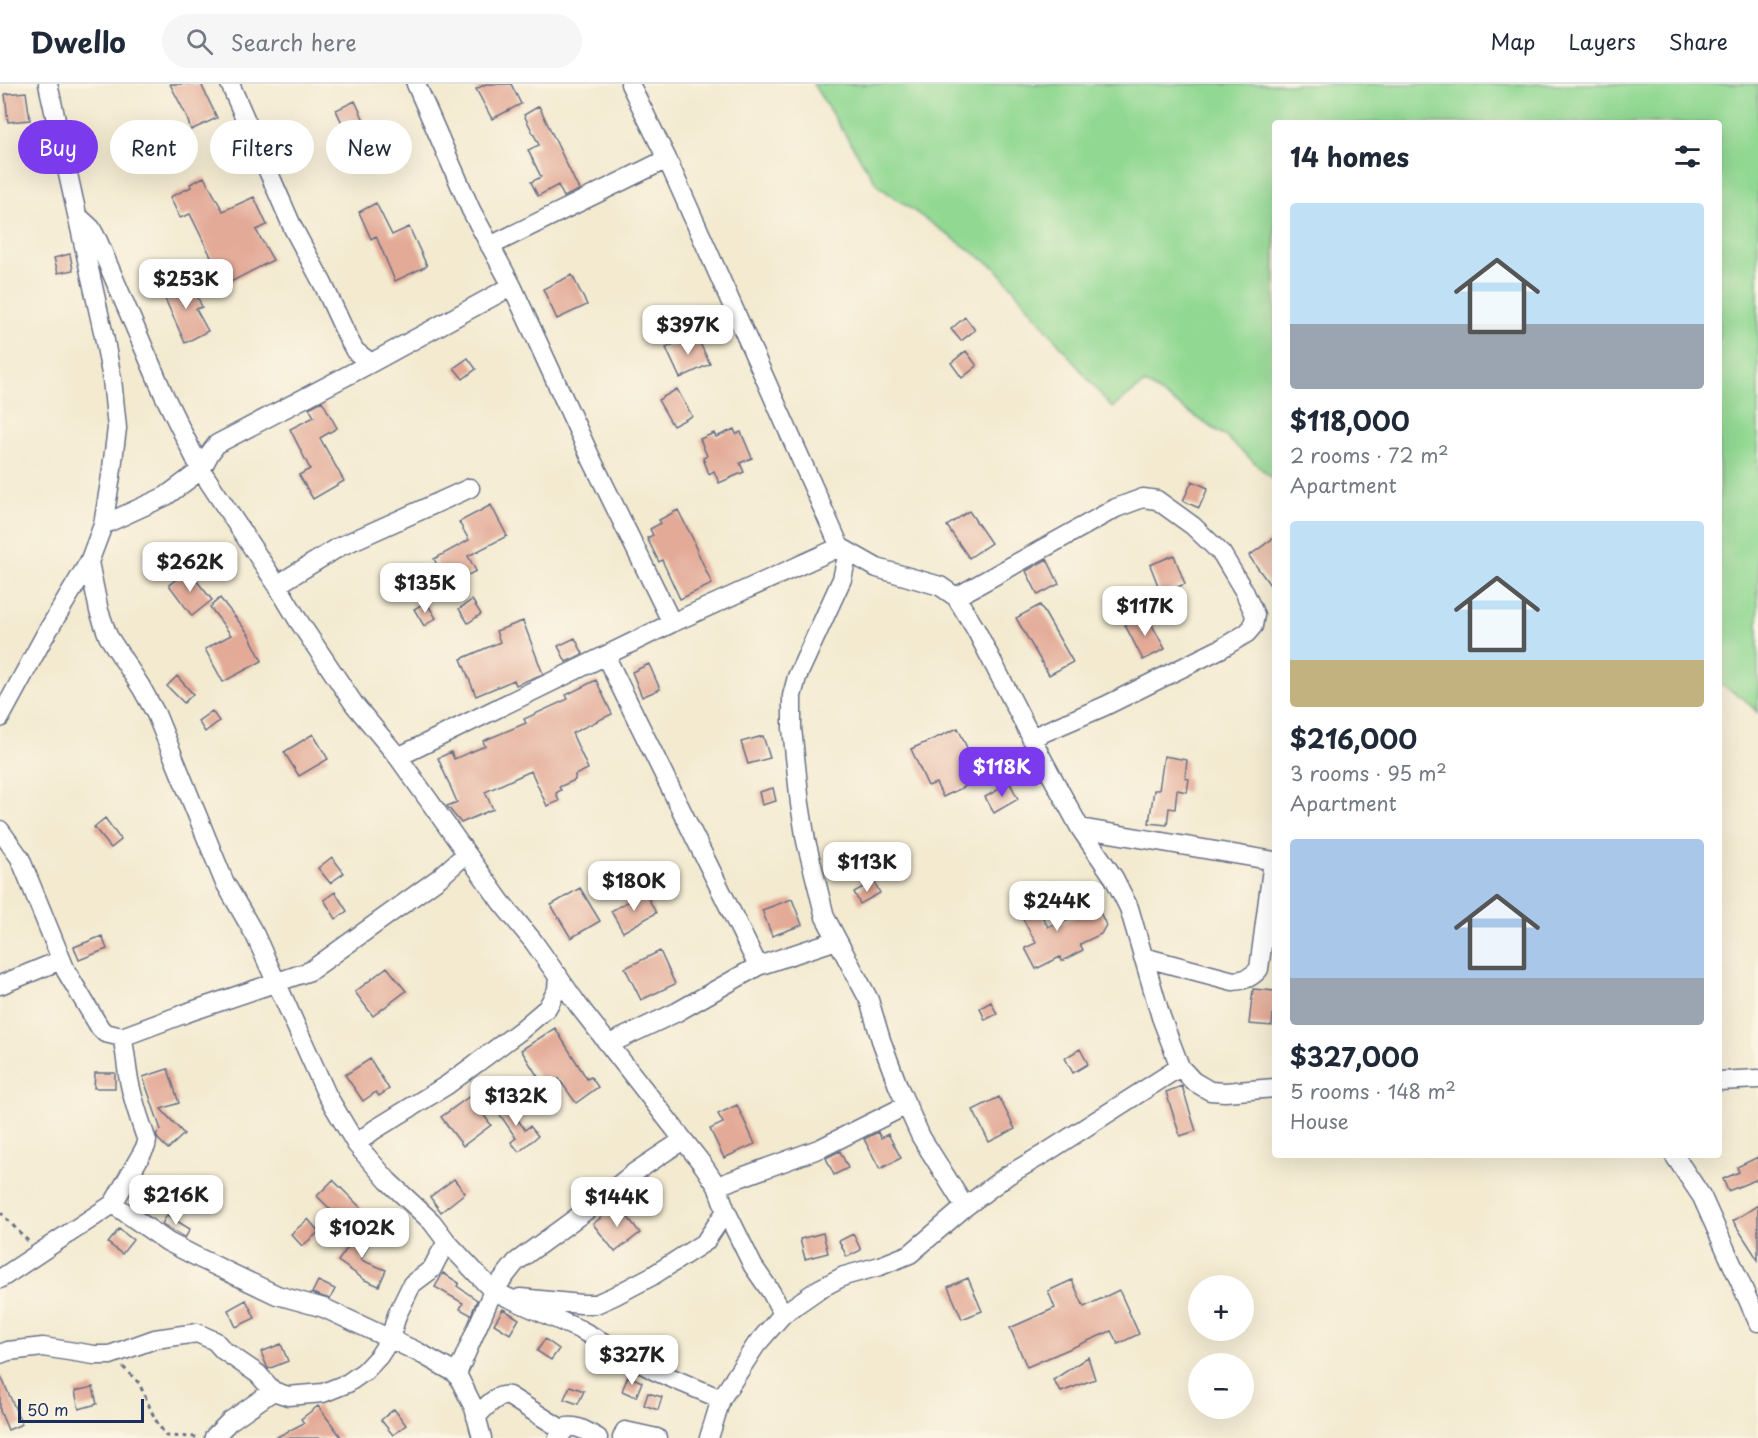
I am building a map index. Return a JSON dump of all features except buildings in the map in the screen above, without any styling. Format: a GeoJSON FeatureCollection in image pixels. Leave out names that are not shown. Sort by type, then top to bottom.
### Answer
{"type":"FeatureCollection","features":[{"type":"Feature","properties":{"kind":"street"},"geometry":{"type":"LineString","coordinates":[[0,718],[44,637],[89,562],[103,525],[117,428],[112,379],[48,84]]}},
{"type":"Feature","properties":{"kind":"street"},"geometry":{"type":"LineString","coordinates":[[230,84],[293,228],[323,284],[348,339],[355,351],[371,363]]}},
{"type":"Feature","properties":{"kind":"street"},"geometry":{"type":"LineString","coordinates":[[416,84],[471,210],[512,286],[672,623]]}},
{"type":"Feature","properties":{"kind":"street"},"geometry":{"type":"LineString","coordinates":[[630,84],[667,159],[844,549],[842,579],[797,677],[792,696],[793,738],[806,841],[825,917],[869,1000],[881,1040],[921,1137],[965,1207]]}},
{"type":"Feature","properties":{"kind":"street"},"geometry":{"type":"LineString","coordinates":[[490,246],[667,159]]}},
{"type":"Feature","properties":{"kind":"street"},"geometry":{"type":"LineString","coordinates":[[78,216],[92,228],[164,395],[201,470],[354,704],[398,757],[466,854],[558,975],[578,1005],[717,1185],[726,1211],[753,1266],[783,1314]]}},
{"type":"Feature","properties":{"kind":"street"},"geometry":{"type":"LineString","coordinates":[[103,525],[166,496],[201,470],[217,444],[512,286]]}},
{"type":"Feature","properties":{"kind":"street"},"geometry":{"type":"LineString","coordinates":[[277,585],[339,547],[470,488]]}},
{"type":"Feature","properties":{"kind":"street"},"geometry":{"type":"LineString","coordinates":[[956,597],[1116,508],[1143,498],[1157,500],[1192,526],[1222,554],[1244,591],[1255,615],[1253,626],[1247,633],[1222,648],[1105,706],[1031,738]]}},
{"type":"Feature","properties":{"kind":"street"},"geometry":{"type":"LineString","coordinates":[[844,549],[877,568],[940,586],[956,597],[975,628],[1080,828],[1114,878],[1129,908],[1161,1017],[1180,1067],[1193,1081],[1210,1091],[1272,1088]]}},
{"type":"Feature","properties":{"kind":"street"},"geometry":{"type":"LineString","coordinates":[[398,757],[672,623],[844,549]]}},
{"type":"Feature","properties":{"kind":"street"},"geometry":{"type":"LineString","coordinates":[[89,562],[99,611],[108,636],[156,714],[224,881],[255,935],[327,1095],[356,1144],[388,1181],[432,1222],[447,1242],[494,1291],[581,1329],[655,1371],[721,1400]]}},
{"type":"Feature","properties":{"kind":"street"},"geometry":{"type":"LineString","coordinates":[[606,657],[758,966]]}},
{"type":"Feature","properties":{"kind":"street"},"geometry":{"type":"LineString","coordinates":[[1080,828],[1272,861]]}},
{"type":"Feature","properties":{"kind":"street"},"geometry":{"type":"LineString","coordinates":[[0,830],[20,858],[66,971],[100,1028],[105,1033],[122,1037],[310,971],[439,879],[466,854]]}},
{"type":"Feature","properties":{"kind":"street"},"geometry":{"type":"LineString","coordinates":[[1143,957],[1233,981],[1244,980],[1252,976],[1258,969],[1272,874]]}},
{"type":"Feature","properties":{"kind":"street"},"geometry":{"type":"LineString","coordinates":[[609,1044],[677,1012],[758,966],[837,940]]}},
{"type":"Feature","properties":{"kind":"street"},"geometry":{"type":"LineString","coordinates":[[0,985],[61,960]]}},
{"type":"Feature","properties":{"kind":"street"},"geometry":{"type":"LineString","coordinates":[[356,1144],[374,1130],[447,1085],[547,1008],[557,990],[558,975]]}},
{"type":"Feature","properties":{"kind":"street"},"geometry":{"type":"LineString","coordinates":[[0,1279],[113,1204],[146,1146],[147,1141],[128,1077],[122,1037]]}},
{"type":"Feature","properties":{"kind":"street"},"geometry":{"type":"LineString","coordinates":[[709,1438],[721,1400],[756,1345],[783,1314],[819,1289],[844,1276],[880,1266],[910,1254],[965,1207],[1008,1175],[1180,1067]]}},
{"type":"Feature","properties":{"kind":"street"},"geometry":{"type":"LineString","coordinates":[[1722,1081],[1758,1079]]}},
{"type":"Feature","properties":{"kind":"street"},"geometry":{"type":"LineString","coordinates":[[717,1185],[821,1148],[907,1105]]}},
{"type":"Feature","properties":{"kind":"street"},"geometry":{"type":"LineString","coordinates":[[457,1374],[494,1291],[516,1262],[635,1172],[683,1140]]}},
{"type":"Feature","properties":{"kind":"street"},"geometry":{"type":"LineString","coordinates":[[1676,1158],[1702,1197],[1758,1322]]}},
{"type":"Feature","properties":{"kind":"street"},"geometry":{"type":"LineString","coordinates":[[113,1204],[168,1242],[248,1282],[277,1295],[324,1308],[418,1352],[457,1374],[474,1408],[482,1438]]}},
{"type":"Feature","properties":{"kind":"street"},"geometry":{"type":"LineString","coordinates":[[512,1299],[596,1304],[652,1276],[705,1242],[726,1211]]}},
{"type":"Feature","properties":{"kind":"street"},"geometry":{"type":"LineString","coordinates":[[0,1354],[43,1347],[94,1355],[110,1355],[154,1339],[197,1333],[215,1341],[258,1374],[273,1391],[288,1396],[322,1393],[348,1383],[365,1371],[379,1356],[390,1339],[397,1315],[409,1290],[419,1277],[432,1269],[447,1242]]}},
{"type":"Feature","properties":{"kind":"street"},"geometry":{"type":"LineString","coordinates":[[214,1437],[230,1421],[273,1391]]}},
{"type":"Feature","properties":{"kind":"street"},"geometry":{"type":"LineString","coordinates":[[476,1417],[498,1397],[504,1395],[509,1396],[561,1434],[567,1426],[577,1426],[598,1438]]}},
{"type":"Feature","properties":{"kind":"street"},"geometry":{"type":"LineString","coordinates":[[622,1438],[625,1431],[657,1438]]}},
{"type":"Feature","properties":{"kind":"path"},"geometry":{"type":"LineString","coordinates":[[0,1212],[37,1254]]}},
{"type":"Feature","properties":{"kind":"path"},"geometry":{"type":"LineString","coordinates":[[110,1355],[139,1383],[155,1419],[166,1436],[214,1437]]}},
{"type":"Feature","properties":{"kind":"green space"},"geometry":{"type":"Polygon","coordinates":[[[813,84],[1758,84],[1758,713],[1742,697],[1722,686],[1722,120],[1272,120],[1272,478],[1225,436],[1145,383],[1112,408],[997,269],[878,186],[813,84]]]}}]}
